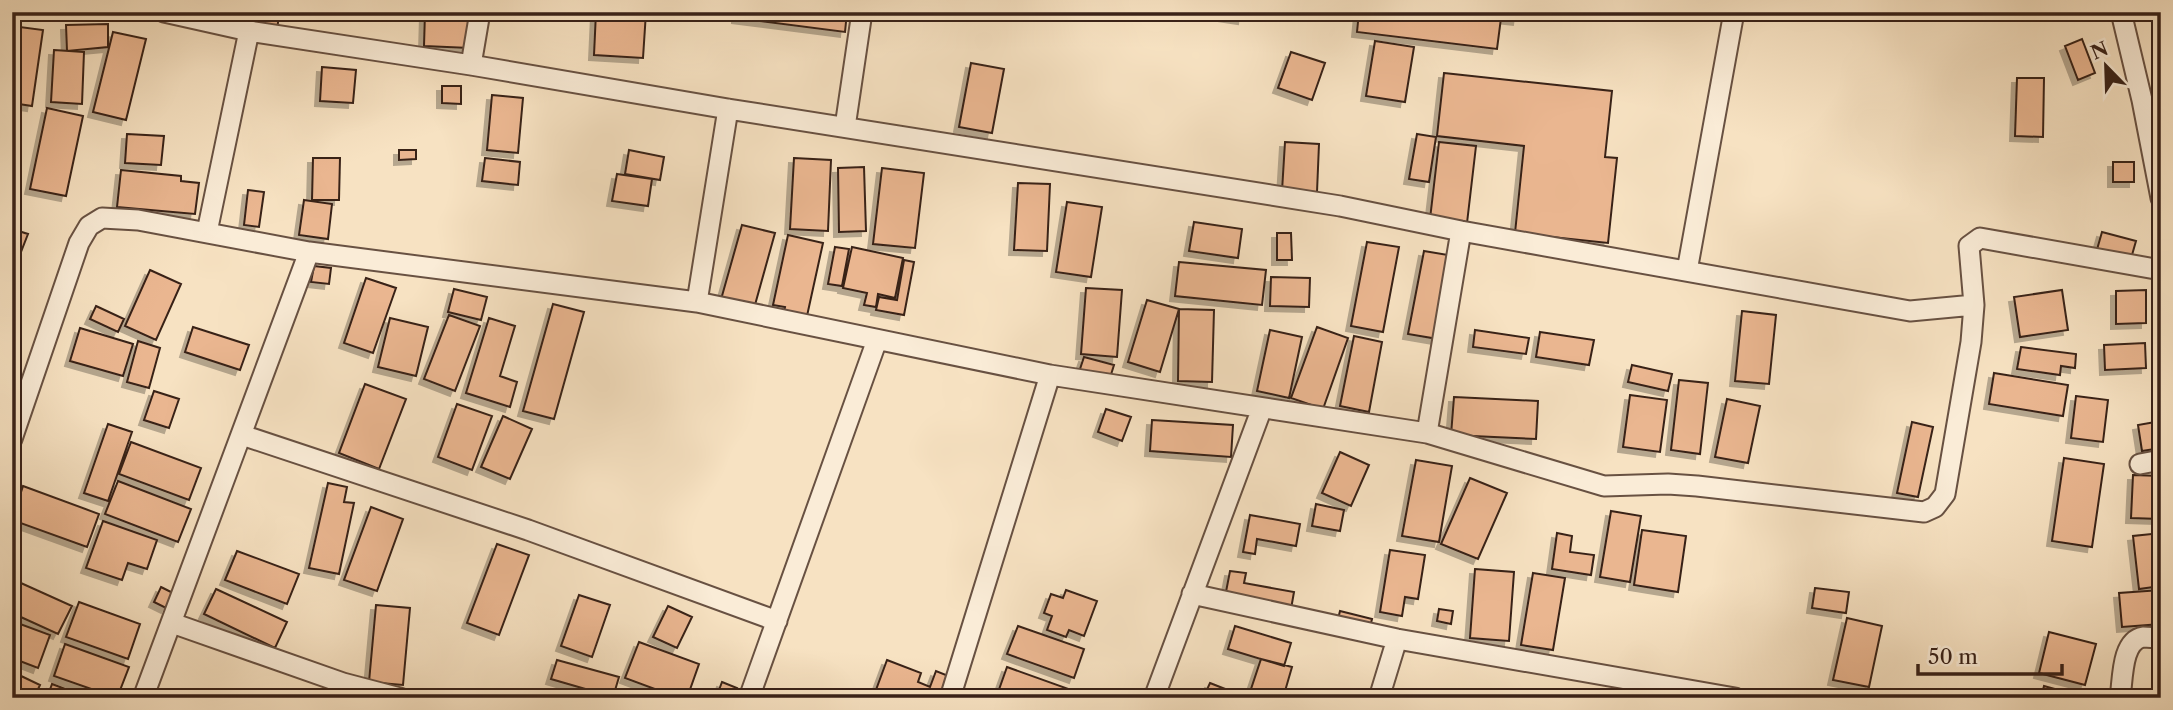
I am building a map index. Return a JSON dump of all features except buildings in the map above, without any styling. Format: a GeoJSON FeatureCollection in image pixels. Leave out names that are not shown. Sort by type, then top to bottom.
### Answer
{"type":"FeatureCollection","features":[{"type":"Feature","properties":{"kind":"street"},"geometry":{"type":"LineString","coordinates":[[164,12],[249,32],[471,65],[1340,206],[1461,231],[1910,311],[1974,305]]}},
{"type":"Feature","properties":{"kind":"street"},"geometry":{"type":"LineString","coordinates":[[471,65],[480,12]]}},
{"type":"Feature","properties":{"kind":"street"},"geometry":{"type":"LineString","coordinates":[[845,127],[862,12]]}},
{"type":"Feature","properties":{"kind":"street"},"geometry":{"type":"LineString","coordinates":[[1687,271],[1734,12]]}},
{"type":"Feature","properties":{"kind":"street"},"geometry":{"type":"LineString","coordinates":[[2121,12],[2161,198]]}},
{"type":"Feature","properties":{"kind":"street"},"geometry":{"type":"LineString","coordinates":[[207,232],[249,32]]}},
{"type":"Feature","properties":{"kind":"street"},"geometry":{"type":"LineString","coordinates":[[696,302],[728,108]]}},
{"type":"Feature","properties":{"kind":"street"},"geometry":{"type":"LineString","coordinates":[[12,439],[79,243],[89,226],[102,218],[138,220],[309,252],[696,302],[1050,375],[1427,433],[1604,486],[1697,486],[1924,512],[1935,507],[1945,494],[1971,342],[1974,305],[1969,246],[1980,238],[2161,270]]}},
{"type":"Feature","properties":{"kind":"street"},"geometry":{"type":"LineString","coordinates":[[1427,433],[1461,231]]}},
{"type":"Feature","properties":{"kind":"street"},"geometry":{"type":"LineString","coordinates":[[144,698],[309,252]]}},
{"type":"Feature","properties":{"kind":"street"},"geometry":{"type":"LineString","coordinates":[[749,698],[877,340]]}},
{"type":"Feature","properties":{"kind":"street"},"geometry":{"type":"LineString","coordinates":[[950,698],[1050,375]]}},
{"type":"Feature","properties":{"kind":"street"},"geometry":{"type":"LineString","coordinates":[[1154,698],[1262,408]]}},
{"type":"Feature","properties":{"kind":"street"},"geometry":{"type":"LineString","coordinates":[[242,435],[528,530],[777,621]]}},
{"type":"Feature","properties":{"kind":"street"},"geometry":{"type":"LineString","coordinates":[[2140,464],[2161,460]]}},
{"type":"Feature","properties":{"kind":"street"},"geometry":{"type":"LineString","coordinates":[[1192,594],[1397,639],[1735,698]]}},
{"type":"Feature","properties":{"kind":"street"},"geometry":{"type":"LineString","coordinates":[[172,623],[343,683],[400,698]]}},
{"type":"Feature","properties":{"kind":"street"},"geometry":{"type":"LineString","coordinates":[[2120,698],[2127,651],[2133,641],[2144,637],[2161,639]]}},
{"type":"Feature","properties":{"kind":"street"},"geometry":{"type":"LineString","coordinates":[[1379,698],[1397,639]]}}]}
